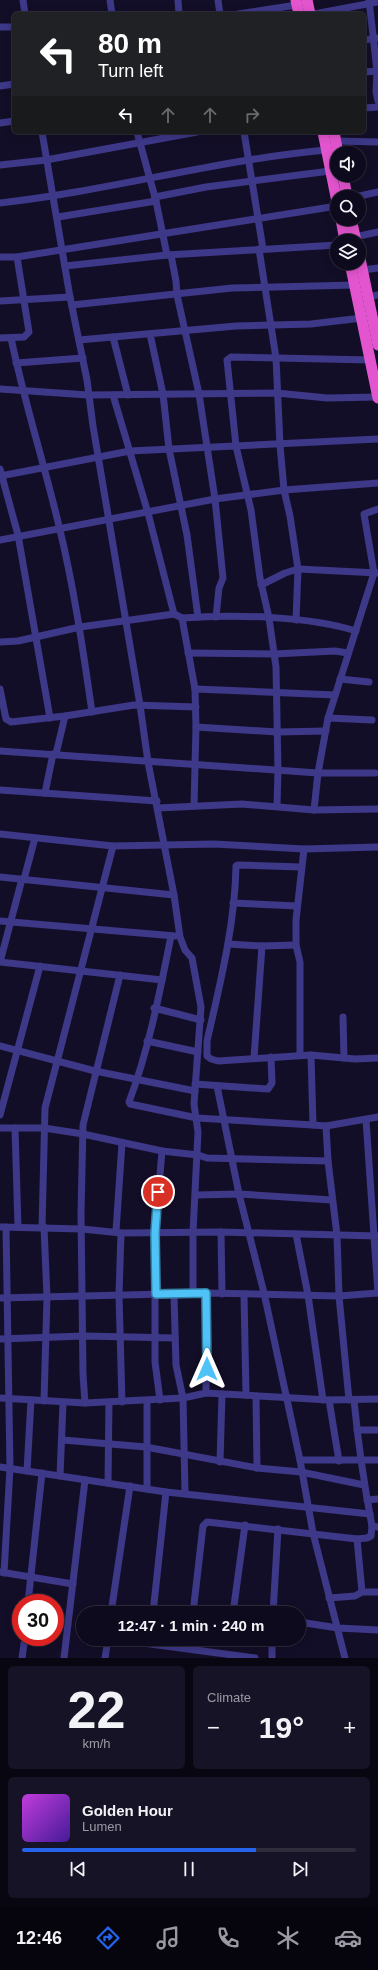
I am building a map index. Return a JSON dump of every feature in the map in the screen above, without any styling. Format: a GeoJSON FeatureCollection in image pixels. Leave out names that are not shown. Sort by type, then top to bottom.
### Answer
{"type":"FeatureCollection","features":[{"type":"Feature","properties":{"kind":"highway"},"geometry":{"type":"LineString","coordinates":[[307,0],[310,12]]}},
{"type":"Feature","properties":{"kind":"highway"},"geometry":{"type":"LineString","coordinates":[[323,134],[330,171]]}},
{"type":"Feature","properties":{"kind":"highway"},"geometry":{"type":"LineString","coordinates":[[352,270],[378,397]]}},
{"type":"Feature","properties":{"kind":"highway"},"geometry":{"type":"LineString","coordinates":[[363,270],[373,296],[378,345]]}},
{"type":"Feature","properties":{"kind":"street"},"geometry":{"type":"LineString","coordinates":[[23,0],[25,12]]}},
{"type":"Feature","properties":{"kind":"street"},"geometry":{"type":"LineString","coordinates":[[110,0],[112,12]]}},
{"type":"Feature","properties":{"kind":"street"},"geometry":{"type":"LineString","coordinates":[[178,0],[179,12]]}},
{"type":"Feature","properties":{"kind":"street"},"geometry":{"type":"LineString","coordinates":[[218,0],[220,12]]}},
{"type":"Feature","properties":{"kind":"street"},"geometry":{"type":"LineString","coordinates":[[323,12],[369,2],[378,2]]}},
{"type":"Feature","properties":{"kind":"street"},"geometry":{"type":"LineString","coordinates":[[369,2],[376,38],[378,71],[376,92],[378,101]]}},
{"type":"Feature","properties":{"kind":"street"},"geometry":{"type":"LineString","coordinates":[[253,12],[297,6]]}},
{"type":"Feature","properties":{"kind":"street"},"geometry":{"type":"LineString","coordinates":[[0,27],[12,27]]}},
{"type":"Feature","properties":{"kind":"street"},"geometry":{"type":"LineString","coordinates":[[366,40],[376,38]]}},
{"type":"Feature","properties":{"kind":"street"},"geometry":{"type":"LineString","coordinates":[[366,72],[378,71]]}},
{"type":"Feature","properties":{"kind":"street"},"geometry":{"type":"LineString","coordinates":[[0,86],[12,84]]}},
{"type":"Feature","properties":{"kind":"street"},"geometry":{"type":"LineString","coordinates":[[366,108],[378,107]]}},
{"type":"Feature","properties":{"kind":"street"},"geometry":{"type":"LineString","coordinates":[[0,123],[12,121]]}},
{"type":"Feature","properties":{"kind":"street"},"geometry":{"type":"LineString","coordinates":[[42,134],[58,217],[71,301],[83,358],[148,762],[174,895],[180,937],[185,950],[192,958],[201,1007],[194,1104],[197,1118],[198,1155],[193,1232],[193,1294]]}},
{"type":"Feature","properties":{"kind":"street"},"geometry":{"type":"LineString","coordinates":[[138,134],[156,199],[162,233],[176,281],[177,295],[199,394],[215,499],[223,578],[219,588],[216,617]]}},
{"type":"Feature","properties":{"kind":"street"},"geometry":{"type":"LineString","coordinates":[[0,166],[46,160],[140,141],[184,134]]}},
{"type":"Feature","properties":{"kind":"street"},"geometry":{"type":"LineString","coordinates":[[244,134],[258,218],[276,358],[280,444],[284,490],[290,516],[298,570],[296,620]]}},
{"type":"Feature","properties":{"kind":"street"},"geometry":{"type":"LineString","coordinates":[[335,137],[378,142]]}},
{"type":"Feature","properties":{"kind":"street"},"geometry":{"type":"LineString","coordinates":[[0,203],[150,179],[248,160],[326,150]]}},
{"type":"Feature","properties":{"kind":"street"},"geometry":{"type":"LineString","coordinates":[[58,217],[156,199],[206,187],[330,171]]}},
{"type":"Feature","properties":{"kind":"street"},"geometry":{"type":"LineString","coordinates":[[366,195],[378,192]]}},
{"type":"Feature","properties":{"kind":"street"},"geometry":{"type":"LineString","coordinates":[[0,257],[18,257],[330,207]]}},
{"type":"Feature","properties":{"kind":"street"},"geometry":{"type":"LineString","coordinates":[[366,236],[378,232]]}},
{"type":"Feature","properties":{"kind":"street"},"geometry":{"type":"LineString","coordinates":[[65,266],[169,255],[330,245]]}},
{"type":"Feature","properties":{"kind":"street"},"geometry":{"type":"LineString","coordinates":[[0,338],[24,337],[29,332],[18,257]]}},
{"type":"Feature","properties":{"kind":"street"},"geometry":{"type":"LineString","coordinates":[[366,270],[378,268]]}},
{"type":"Feature","properties":{"kind":"street"},"geometry":{"type":"LineString","coordinates":[[0,301],[23,299],[71,301],[177,295],[232,288],[355,285]]}},
{"type":"Feature","properties":{"kind":"street"},"geometry":{"type":"LineString","coordinates":[[79,340],[272,324],[312,324],[362,318]]}},
{"type":"Feature","properties":{"kind":"street"},"geometry":{"type":"LineString","coordinates":[[150,334],[163,394],[168,449],[188,542],[198,617]]}},
{"type":"Feature","properties":{"kind":"street"},"geometry":{"type":"LineString","coordinates":[[11,338],[16,364],[60,528],[80,627],[92,712]]}},
{"type":"Feature","properties":{"kind":"street"},"geometry":{"type":"LineString","coordinates":[[113,338],[128,395]]}},
{"type":"Feature","properties":{"kind":"street"},"geometry":{"type":"LineString","coordinates":[[277,806],[277,694],[274,654],[269,618],[261,585],[254,523],[236,446],[227,360],[228,357],[370,360]]}},
{"type":"Feature","properties":{"kind":"street"},"geometry":{"type":"LineString","coordinates":[[16,364],[83,358]]}},
{"type":"Feature","properties":{"kind":"street"},"geometry":{"type":"LineString","coordinates":[[0,389],[88,396],[277,393],[327,398],[378,397]]}},
{"type":"Feature","properties":{"kind":"street"},"geometry":{"type":"LineString","coordinates":[[113,395],[148,513],[174,614]]}},
{"type":"Feature","properties":{"kind":"street"},"geometry":{"type":"LineString","coordinates":[[50,718],[18,535],[1,473],[45,468],[130,451],[378,439]]}},
{"type":"Feature","properties":{"kind":"street"},"geometry":{"type":"LineString","coordinates":[[0,540],[18,535],[148,513],[215,499],[284,490],[378,483]]}},
{"type":"Feature","properties":{"kind":"street"},"geometry":{"type":"LineString","coordinates":[[314,810],[318,773],[328,718],[348,653],[376,573],[364,514],[367,511],[378,509]]}},
{"type":"Feature","properties":{"kind":"street"},"geometry":{"type":"LineString","coordinates":[[261,585],[285,573],[298,570],[376,573]]}},
{"type":"Feature","properties":{"kind":"street"},"geometry":{"type":"LineString","coordinates":[[0,642],[18,641],[80,627],[174,614],[182,618],[216,617],[296,620],[330,624],[356,631]]}},
{"type":"Feature","properties":{"kind":"street"},"geometry":{"type":"LineString","coordinates":[[182,618],[195,689],[196,765],[194,806]]}},
{"type":"Feature","properties":{"kind":"street"},"geometry":{"type":"LineString","coordinates":[[188,653],[274,654],[335,651],[348,653]]}},
{"type":"Feature","properties":{"kind":"street"},"geometry":{"type":"LineString","coordinates":[[340,679],[369,682]]}},
{"type":"Feature","properties":{"kind":"street"},"geometry":{"type":"LineString","coordinates":[[0,689],[6,719],[8,722],[50,718],[140,705],[196,707]]}},
{"type":"Feature","properties":{"kind":"street"},"geometry":{"type":"LineString","coordinates":[[195,689],[277,694],[335,695]]}},
{"type":"Feature","properties":{"kind":"street"},"geometry":{"type":"LineString","coordinates":[[45,793],[65,716]]}},
{"type":"Feature","properties":{"kind":"street"},"geometry":{"type":"LineString","coordinates":[[328,718],[372,720]]}},
{"type":"Feature","properties":{"kind":"street"},"geometry":{"type":"LineString","coordinates":[[196,727],[277,732],[326,731]]}},
{"type":"Feature","properties":{"kind":"street"},"geometry":{"type":"LineString","coordinates":[[0,751],[318,773],[375,773]]}},
{"type":"Feature","properties":{"kind":"street"},"geometry":{"type":"LineString","coordinates":[[0,790],[45,793],[157,805],[194,806],[242,804],[314,810],[378,809]]}},
{"type":"Feature","properties":{"kind":"street"},"geometry":{"type":"LineString","coordinates":[[0,834],[113,846],[164,844],[304,849],[378,847]]}},
{"type":"Feature","properties":{"kind":"street"},"geometry":{"type":"LineString","coordinates":[[35,838],[0,962],[162,980]]}},
{"type":"Feature","properties":{"kind":"street"},"geometry":{"type":"LineString","coordinates":[[44,1401],[47,1297],[43,1227],[44,1128],[48,1093],[58,1061],[90,928],[113,846]]}},
{"type":"Feature","properties":{"kind":"street"},"geometry":{"type":"LineString","coordinates":[[300,1055],[300,962],[296,945],[297,906],[304,849]]}},
{"type":"Feature","properties":{"kind":"street"},"geometry":{"type":"LineString","coordinates":[[301,867],[237,865],[228,944],[207,1041],[207,1056],[218,1061],[300,1055],[344,1058],[378,1058]]}},
{"type":"Feature","properties":{"kind":"street"},"geometry":{"type":"LineString","coordinates":[[0,877],[174,895]]}},
{"type":"Feature","properties":{"kind":"street"},"geometry":{"type":"LineString","coordinates":[[233,903],[297,906]]}},
{"type":"Feature","properties":{"kind":"street"},"geometry":{"type":"LineString","coordinates":[[0,921],[180,937]]}},
{"type":"Feature","properties":{"kind":"street"},"geometry":{"type":"LineString","coordinates":[[171,936],[162,980],[137,1079],[129,1102],[130,1104],[197,1118],[313,1126],[326,1126],[378,1117]]}},
{"type":"Feature","properties":{"kind":"street"},"geometry":{"type":"LineString","coordinates":[[228,944],[262,946],[296,945]]}},
{"type":"Feature","properties":{"kind":"street"},"geometry":{"type":"LineString","coordinates":[[254,1058],[262,946]]}},
{"type":"Feature","properties":{"kind":"street"},"geometry":{"type":"LineString","coordinates":[[0,1115],[40,966]]}},
{"type":"Feature","properties":{"kind":"street"},"geometry":{"type":"LineString","coordinates":[[85,1404],[83,1366],[84,1336],[82,1229],[84,1117],[120,975]]}},
{"type":"Feature","properties":{"kind":"street"},"geometry":{"type":"LineString","coordinates":[[154,1008],[201,1020]]}},
{"type":"Feature","properties":{"kind":"street"},"geometry":{"type":"LineString","coordinates":[[343,1017],[344,1058]]}},
{"type":"Feature","properties":{"kind":"street"},"geometry":{"type":"LineString","coordinates":[[147,1041],[198,1052]]}},
{"type":"Feature","properties":{"kind":"street"},"geometry":{"type":"LineString","coordinates":[[0,1046],[95,1071],[137,1079],[195,1087],[218,1086],[268,1089],[272,1083],[271,1057]]}},
{"type":"Feature","properties":{"kind":"street"},"geometry":{"type":"LineString","coordinates":[[311,1055],[313,1126]]}},
{"type":"Feature","properties":{"kind":"street"},"geometry":{"type":"LineString","coordinates":[[218,1086],[239,1194],[264,1293],[300,1460],[313,1533],[345,1658]]}},
{"type":"Feature","properties":{"kind":"street"},"geometry":{"type":"LineString","coordinates":[[0,1298],[156,1294],[174,1295],[206,1293],[264,1293],[339,1296],[378,1293],[376,1236],[366,1120]]}},
{"type":"Feature","properties":{"kind":"street"},"geometry":{"type":"LineString","coordinates":[[194,1606],[203,1526],[207,1522],[212,1521],[357,1539],[371,1536],[375,1526],[370,1514],[364,1485],[339,1296],[337,1235],[328,1161],[326,1126]]}},
{"type":"Feature","properties":{"kind":"street"},"geometry":{"type":"LineString","coordinates":[[0,1128],[44,1128],[83,1134],[162,1151],[198,1155],[207,1158],[328,1161]]}},
{"type":"Feature","properties":{"kind":"street"},"geometry":{"type":"LineString","coordinates":[[16,1128],[18,1227]]}},
{"type":"Feature","properties":{"kind":"street"},"geometry":{"type":"LineString","coordinates":[[122,1143],[119,1232],[122,1402]]}},
{"type":"Feature","properties":{"kind":"street"},"geometry":{"type":"LineString","coordinates":[[160,1400],[155,1362],[155,1233],[162,1151]]}},
{"type":"Feature","properties":{"kind":"street"},"geometry":{"type":"LineString","coordinates":[[196,1195],[239,1194],[332,1200]]}},
{"type":"Feature","properties":{"kind":"street"},"geometry":{"type":"LineString","coordinates":[[73,1584],[31,1576],[2,1573],[10,1468],[8,1298],[3,1227],[43,1227],[155,1233],[248,1232],[376,1236]]}},
{"type":"Feature","properties":{"kind":"street"},"geometry":{"type":"LineString","coordinates":[[221,1232],[222,1294]]}},
{"type":"Feature","properties":{"kind":"street"},"geometry":{"type":"LineString","coordinates":[[296,1234],[326,1400],[339,1461]]}},
{"type":"Feature","properties":{"kind":"street"},"geometry":{"type":"LineString","coordinates":[[206,1293],[206,1393]]}},
{"type":"Feature","properties":{"kind":"street"},"geometry":{"type":"LineString","coordinates":[[244,1294],[246,1395]]}},
{"type":"Feature","properties":{"kind":"street"},"geometry":{"type":"LineString","coordinates":[[174,1295],[176,1365],[183,1398],[185,1493]]}},
{"type":"Feature","properties":{"kind":"street"},"geometry":{"type":"LineString","coordinates":[[0,1340],[84,1336],[175,1338]]}},
{"type":"Feature","properties":{"kind":"street"},"geometry":{"type":"LineString","coordinates":[[0,1398],[85,1404],[183,1398],[206,1393],[326,1400],[378,1399]]}},
{"type":"Feature","properties":{"kind":"street"},"geometry":{"type":"LineString","coordinates":[[220,1462],[222,1394]]}},
{"type":"Feature","properties":{"kind":"street"},"geometry":{"type":"LineString","coordinates":[[256,1396],[257,1468]]}},
{"type":"Feature","properties":{"kind":"street"},"geometry":{"type":"LineString","coordinates":[[27,1471],[31,1400]]}},
{"type":"Feature","properties":{"kind":"street"},"geometry":{"type":"LineString","coordinates":[[147,1401],[147,1489]]}},
{"type":"Feature","properties":{"kind":"street"},"geometry":{"type":"LineString","coordinates":[[108,1483],[109,1402]]}},
{"type":"Feature","properties":{"kind":"street"},"geometry":{"type":"LineString","coordinates":[[60,1476],[64,1403]]}},
{"type":"Feature","properties":{"kind":"street"},"geometry":{"type":"LineString","coordinates":[[357,1430],[378,1430]]}},
{"type":"Feature","properties":{"kind":"street"},"geometry":{"type":"LineString","coordinates":[[63,1440],[146,1447],[220,1462],[257,1468],[301,1472],[364,1485]]}},
{"type":"Feature","properties":{"kind":"street"},"geometry":{"type":"LineString","coordinates":[[300,1460],[378,1460]]}},
{"type":"Feature","properties":{"kind":"street"},"geometry":{"type":"LineString","coordinates":[[0,1467],[166,1492],[370,1514]]}},
{"type":"Feature","properties":{"kind":"street"},"geometry":{"type":"LineString","coordinates":[[29,1594],[42,1473]]}},
{"type":"Feature","properties":{"kind":"street"},"geometry":{"type":"LineString","coordinates":[[64,1658],[85,1480]]}},
{"type":"Feature","properties":{"kind":"street"},"geometry":{"type":"LineString","coordinates":[[112,1606],[130,1486]]}},
{"type":"Feature","properties":{"kind":"street"},"geometry":{"type":"LineString","coordinates":[[153,1606],[166,1492]]}},
{"type":"Feature","properties":{"kind":"street"},"geometry":{"type":"LineString","coordinates":[[367,1500],[378,1499]]}},
{"type":"Feature","properties":{"kind":"street"},"geometry":{"type":"LineString","coordinates":[[234,1606],[244,1525]]}},
{"type":"Feature","properties":{"kind":"street"},"geometry":{"type":"LineString","coordinates":[[273,1606],[278,1529]]}},
{"type":"Feature","properties":{"kind":"street"},"geometry":{"type":"LineString","coordinates":[[357,1539],[362,1592]]}},
{"type":"Feature","properties":{"kind":"street"},"geometry":{"type":"LineString","coordinates":[[329,1598],[355,1596],[362,1592],[378,1592]]}},
{"type":"Feature","properties":{"kind":"street"},"geometry":{"type":"LineString","coordinates":[[306,1623],[338,1628],[378,1630]]}},
{"type":"Feature","properties":{"kind":"street"},"geometry":{"type":"LineString","coordinates":[[22,1658],[23,1646]]}},
{"type":"Feature","properties":{"kind":"street"},"geometry":{"type":"LineString","coordinates":[[105,1658],[107,1646]]}},
{"type":"Feature","properties":{"kind":"street"},"geometry":{"type":"LineString","coordinates":[[177,1646],[255,1658]]}},
{"type":"Feature","properties":{"kind":"street"},"geometry":{"type":"LineString","coordinates":[[272,1646],[272,1658]]}},
{"type":"Feature","properties":{"kind":"route"},"geometry":{"type":"LineString","coordinates":[[158,1192],[155,1233],[156,1294],[174,1295],[206,1293],[207,1369]]}}]}
